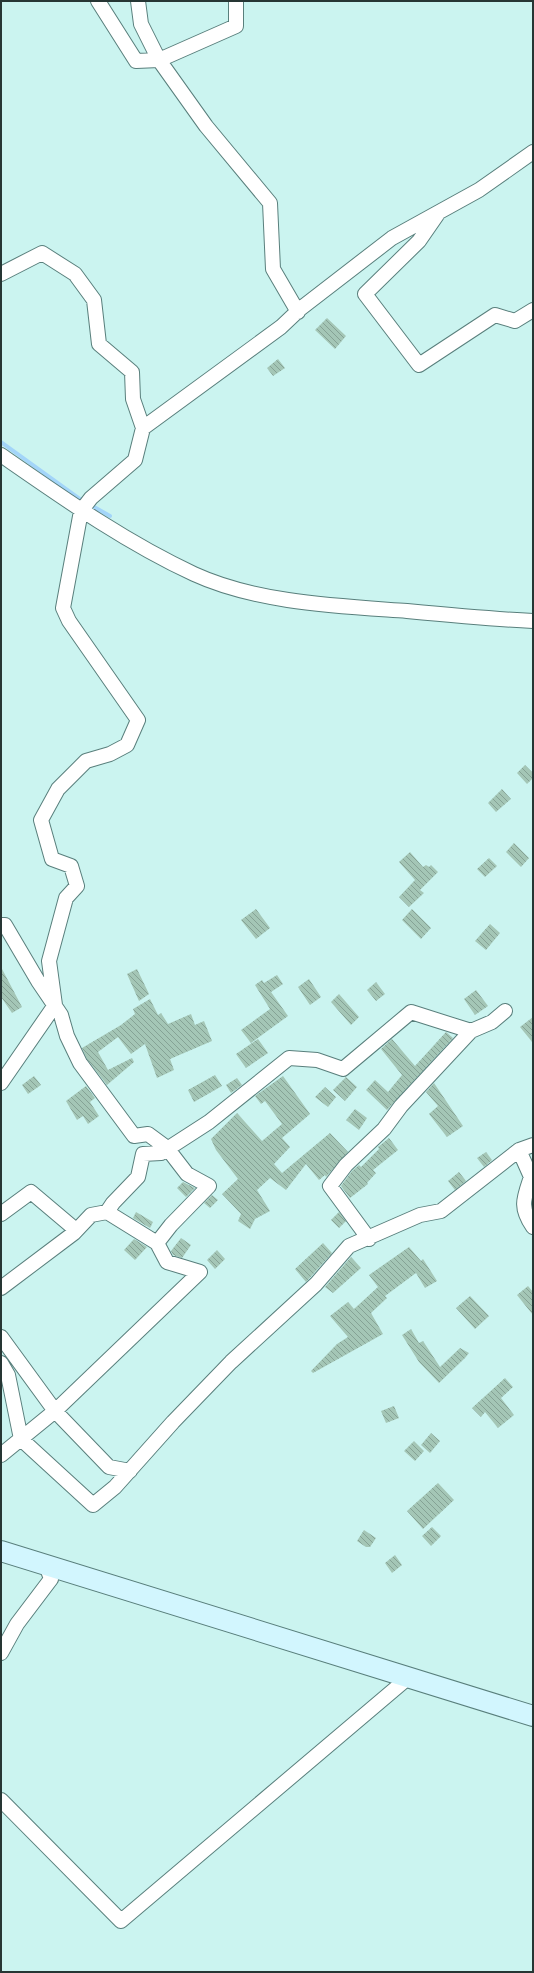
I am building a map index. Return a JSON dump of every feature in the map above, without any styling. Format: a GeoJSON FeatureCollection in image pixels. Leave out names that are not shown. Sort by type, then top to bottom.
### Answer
{"type":"FeatureCollection","features":[{"type":"Feature","properties":{"kind":"street"},"geometry":{"type":"LineString","coordinates":[[98,1],[136,61],[159,60],[236,26],[236,1]]}},
{"type":"Feature","properties":{"kind":"street"},"geometry":{"type":"LineString","coordinates":[[138,1],[141,24],[159,60],[206,126],[270,203],[273,269],[298,312]]}},
{"type":"Feature","properties":{"kind":"street"},"geometry":{"type":"LineString","coordinates":[[143,428],[281,326],[392,238],[479,190],[533,152]]}},
{"type":"Feature","properties":{"kind":"street"},"geometry":{"type":"LineString","coordinates":[[439,212],[419,241],[365,294],[419,365],[495,315],[516,321],[533,310]]}},
{"type":"Feature","properties":{"kind":"street"},"geometry":{"type":"LineString","coordinates":[[1,274],[42,253],[75,274],[94,300],[99,344],[132,372],[133,399],[143,428],[135,460],[85,506],[63,608],[69,621],[138,720],[127,745],[110,754],[86,761],[58,789],[40,820],[52,859],[71,866],[78,886],[66,898],[49,961],[55,1005],[1,1083]]}},
{"type":"Feature","properties":{"kind":"street"},"geometry":{"type":"LineString","coordinates":[[1,455],[194,574],[240,589],[279,598],[334,606],[499,620],[533,621]]}},
{"type":"Feature","properties":{"kind":"street"},"geometry":{"type":"LineString","coordinates":[[1,925],[5,925],[61,1015],[67,1036],[80,1063],[134,1136],[148,1134],[167,1148],[187,1174],[209,1186],[171,1225],[157,1243]]}},
{"type":"Feature","properties":{"kind":"street"},"geometry":{"type":"LineString","coordinates":[[369,1238],[330,1186],[346,1165],[384,1129],[401,1106],[471,1032],[492,1022],[505,1011]]}},
{"type":"Feature","properties":{"kind":"street"},"geometry":{"type":"LineString","coordinates":[[107,1212],[112,1203],[138,1177],[143,1154],[161,1153],[209,1122],[289,1058],[317,1060],[343,1069],[411,1012],[471,1032]]}},
{"type":"Feature","properties":{"kind":"street"},"geometry":{"type":"LineString","coordinates":[[1,1363],[8,1375],[21,1439],[93,1506],[115,1488],[173,1422],[231,1362],[316,1284],[349,1246],[420,1215],[440,1211],[519,1150],[533,1145]]}},
{"type":"Feature","properties":{"kind":"street"},"geometry":{"type":"LineString","coordinates":[[519,1150],[531,1177],[523,1202],[525,1216],[533,1227]]}},
{"type":"Feature","properties":{"kind":"street"},"geometry":{"type":"LineString","coordinates":[[1,1214],[31,1192],[76,1230]]}},
{"type":"Feature","properties":{"kind":"street"},"geometry":{"type":"LineString","coordinates":[[1,1288],[22,1274],[76,1230],[91,1215],[107,1212],[157,1243],[168,1262],[200,1272],[55,1412],[1,1455]]}},
{"type":"Feature","properties":{"kind":"street"},"geometry":{"type":"LineString","coordinates":[[1,1337],[55,1412],[108,1467],[130,1471]]}},
{"type":"Feature","properties":{"kind":"street"},"geometry":{"type":"LineString","coordinates":[[1,1551],[533,1716]]}},
{"type":"Feature","properties":{"kind":"street"},"geometry":{"type":"LineString","coordinates":[[1,1653],[16,1624],[50,1579],[46,1565]]}},
{"type":"Feature","properties":{"kind":"street"},"geometry":{"type":"LineString","coordinates":[[1,1800],[121,1921],[410,1678]]}},
{"type":"Feature","properties":{"kind":"building"},"geometry":{"type":"Polygon","coordinates":[[[327,318],[346,336],[335,349],[315,330],[327,318]]]}},
{"type":"Feature","properties":{"kind":"building"},"geometry":{"type":"Polygon","coordinates":[[[278,359],[285,368],[273,376],[267,368],[278,359]]]}},
{"type":"Feature","properties":{"kind":"building"},"geometry":{"type":"Polygon","coordinates":[[[525,765],[533,773],[533,778],[527,784],[517,773],[525,765]]]}},
{"type":"Feature","properties":{"kind":"building"},"geometry":{"type":"Polygon","coordinates":[[[502,789],[511,799],[496,812],[488,803],[502,789]]]}},
{"type":"Feature","properties":{"kind":"building"},"geometry":{"type":"Polygon","coordinates":[[[514,843],[529,858],[521,867],[506,852],[514,843]]]}},
{"type":"Feature","properties":{"kind":"building"},"geometry":{"type":"Polygon","coordinates":[[[410,852],[423,867],[426,865],[429,867],[431,865],[438,872],[420,890],[424,893],[409,907],[399,897],[415,880],[399,862],[410,852]]]}},
{"type":"Feature","properties":{"kind":"building"},"geometry":{"type":"Polygon","coordinates":[[[489,858],[497,866],[485,877],[477,869],[489,858]]]}},
{"type":"Feature","properties":{"kind":"building"},"geometry":{"type":"Polygon","coordinates":[[[256,909],[270,928],[256,939],[241,920],[256,909]]]}},
{"type":"Feature","properties":{"kind":"building"},"geometry":{"type":"Polygon","coordinates":[[[412,909],[431,928],[421,939],[402,920],[412,909]]]}},
{"type":"Feature","properties":{"kind":"building"},"geometry":{"type":"Polygon","coordinates":[[[490,924],[500,933],[486,950],[475,941],[490,924]]]}},
{"type":"Feature","properties":{"kind":"building"},"geometry":{"type":"Polygon","coordinates":[[[1,967],[22,1007],[12,1013],[1,997],[1,967]]]}},
{"type":"Feature","properties":{"kind":"building"},"geometry":{"type":"Polygon","coordinates":[[[137,969],[149,994],[139,1001],[127,974],[137,969]]]}},
{"type":"Feature","properties":{"kind":"building"},"geometry":{"type":"Polygon","coordinates":[[[277,975],[283,984],[271,992],[288,1016],[251,1043],[241,1030],[270,1009],[255,985],[262,980],[264,983],[277,975]]]}},
{"type":"Feature","properties":{"kind":"building"},"geometry":{"type":"Polygon","coordinates":[[[309,979],[321,997],[310,1005],[298,987],[309,979]]]}},
{"type":"Feature","properties":{"kind":"building"},"geometry":{"type":"Polygon","coordinates":[[[376,982],[385,994],[376,1001],[367,990],[376,982]]]}},
{"type":"Feature","properties":{"kind":"building"},"geometry":{"type":"Polygon","coordinates":[[[476,990],[488,1006],[475,1015],[464,999],[476,990]]]}},
{"type":"Feature","properties":{"kind":"building"},"geometry":{"type":"Polygon","coordinates":[[[339,994],[359,1017],[351,1025],[331,1002],[339,994]]]}},
{"type":"Feature","properties":{"kind":"building"},"geometry":{"type":"Polygon","coordinates":[[[150,999],[158,1015],[161,1013],[168,1024],[191,1014],[195,1025],[204,1021],[212,1041],[170,1059],[174,1070],[157,1078],[145,1044],[131,1054],[118,1037],[98,1052],[108,1070],[132,1058],[134,1062],[107,1085],[87,1059],[82,1048],[121,1025],[135,1014],[133,1009],[150,999]]]}},
{"type":"Feature","properties":{"kind":"building"},"geometry":{"type":"Polygon","coordinates":[[[533,1017],[533,1043],[520,1027],[533,1017]]]}},
{"type":"Feature","properties":{"kind":"building"},"geometry":{"type":"Polygon","coordinates":[[[446,1032],[453,1038],[387,1110],[366,1090],[375,1080],[388,1092],[402,1075],[381,1049],[392,1039],[415,1066],[446,1032]]]}},
{"type":"Feature","properties":{"kind":"building"},"geometry":{"type":"Polygon","coordinates":[[[258,1039],[268,1053],[246,1068],[236,1054],[258,1039]]]}},
{"type":"Feature","properties":{"kind":"building"},"geometry":{"type":"Polygon","coordinates":[[[215,1075],[222,1086],[194,1102],[188,1090],[215,1075]]]}},
{"type":"Feature","properties":{"kind":"building"},"geometry":{"type":"Polygon","coordinates":[[[34,1076],[41,1085],[28,1094],[22,1085],[34,1076]]]}},
{"type":"Feature","properties":{"kind":"building"},"geometry":{"type":"Polygon","coordinates":[[[283,1076],[310,1114],[282,1138],[290,1147],[274,1164],[282,1173],[330,1133],[348,1152],[326,1177],[325,1175],[319,1180],[306,1164],[286,1190],[270,1178],[257,1190],[270,1211],[255,1219],[250,1229],[238,1221],[241,1214],[222,1194],[238,1179],[216,1150],[211,1139],[237,1113],[262,1141],[282,1124],[265,1101],[261,1104],[255,1096],[283,1076]]]}},
{"type":"Feature","properties":{"kind":"building"},"geometry":{"type":"Polygon","coordinates":[[[346,1077],[357,1087],[345,1101],[333,1090],[346,1077]]]}},
{"type":"Feature","properties":{"kind":"building"},"geometry":{"type":"Polygon","coordinates":[[[237,1078],[242,1085],[231,1093],[226,1085],[237,1078]]]}},
{"type":"Feature","properties":{"kind":"building"},"geometry":{"type":"Polygon","coordinates":[[[434,1083],[463,1126],[447,1137],[429,1114],[438,1106],[426,1092],[434,1083]]]}},
{"type":"Feature","properties":{"kind":"building"},"geometry":{"type":"Polygon","coordinates":[[[86,1086],[95,1098],[90,1102],[99,1116],[88,1124],[83,1116],[77,1120],[66,1101],[86,1086]]]}},
{"type":"Feature","properties":{"kind":"building"},"geometry":{"type":"Polygon","coordinates":[[[325,1087],[336,1097],[328,1107],[315,1097],[325,1087]]]}},
{"type":"Feature","properties":{"kind":"building"},"geometry":{"type":"Polygon","coordinates":[[[355,1109],[367,1118],[359,1130],[346,1120],[355,1109]]]}},
{"type":"Feature","properties":{"kind":"building"},"geometry":{"type":"Polygon","coordinates":[[[389,1138],[398,1150],[373,1170],[376,1173],[367,1183],[368,1184],[350,1198],[341,1186],[352,1171],[359,1165],[361,1167],[379,1149],[378,1147],[389,1138]]]}},
{"type":"Feature","properties":{"kind":"building"},"geometry":{"type":"Polygon","coordinates":[[[486,1152],[492,1160],[484,1167],[477,1158],[486,1152]]]}},
{"type":"Feature","properties":{"kind":"building"},"geometry":{"type":"Polygon","coordinates":[[[459,1172],[466,1181],[455,1190],[448,1181],[459,1172]]]}},
{"type":"Feature","properties":{"kind":"building"},"geometry":{"type":"Polygon","coordinates":[[[183,1182],[195,1188],[186,1197],[177,1188],[183,1182]]]}},
{"type":"Feature","properties":{"kind":"building"},"geometry":{"type":"Polygon","coordinates":[[[212,1195],[218,1200],[210,1208],[204,1203],[212,1195]]]}},
{"type":"Feature","properties":{"kind":"building"},"geometry":{"type":"Polygon","coordinates":[[[136,1212],[153,1222],[150,1228],[133,1218],[136,1212]]]}},
{"type":"Feature","properties":{"kind":"building"},"geometry":{"type":"Polygon","coordinates":[[[339,1212],[346,1221],[339,1228],[331,1220],[339,1212]]]}},
{"type":"Feature","properties":{"kind":"building"},"geometry":{"type":"Polygon","coordinates":[[[181,1238],[191,1245],[182,1258],[173,1255],[171,1251],[181,1238]]]}},
{"type":"Feature","properties":{"kind":"building"},"geometry":{"type":"Polygon","coordinates":[[[134,1239],[147,1247],[135,1260],[124,1250],[134,1239]]]}},
{"type":"Feature","properties":{"kind":"building"},"geometry":{"type":"Polygon","coordinates":[[[323,1243],[332,1253],[306,1282],[295,1269],[323,1243]]]}},
{"type":"Feature","properties":{"kind":"building"},"geometry":{"type":"Polygon","coordinates":[[[409,1247],[421,1261],[423,1259],[437,1281],[425,1288],[416,1273],[385,1296],[387,1298],[371,1313],[383,1334],[313,1373],[311,1371],[337,1344],[348,1337],[330,1316],[348,1302],[354,1309],[378,1287],[369,1275],[409,1247]]]}},
{"type":"Feature","properties":{"kind":"building"},"geometry":{"type":"Polygon","coordinates":[[[217,1250],[225,1259],[215,1269],[207,1260],[217,1250]]]}},
{"type":"Feature","properties":{"kind":"building"},"geometry":{"type":"Polygon","coordinates":[[[351,1257],[361,1268],[333,1293],[325,1287],[351,1257]]]}},
{"type":"Feature","properties":{"kind":"building"},"geometry":{"type":"Polygon","coordinates":[[[528,1286],[533,1292],[533,1315],[517,1295],[528,1286]]]}},
{"type":"Feature","properties":{"kind":"building"},"geometry":{"type":"Polygon","coordinates":[[[470,1296],[489,1316],[475,1329],[456,1308],[470,1296]]]}},
{"type":"Feature","properties":{"kind":"building"},"geometry":{"type":"Polygon","coordinates":[[[411,1329],[419,1343],[423,1341],[440,1367],[460,1348],[469,1353],[439,1383],[419,1362],[402,1335],[411,1329]]]}},
{"type":"Feature","properties":{"kind":"building"},"geometry":{"type":"Polygon","coordinates":[[[505,1378],[513,1387],[501,1398],[514,1415],[498,1428],[485,1412],[481,1417],[472,1408],[505,1378]]]}},
{"type":"Feature","properties":{"kind":"building"},"geometry":{"type":"Polygon","coordinates":[[[394,1406],[399,1418],[386,1423],[381,1411],[394,1406]]]}},
{"type":"Feature","properties":{"kind":"building"},"geometry":{"type":"Polygon","coordinates":[[[431,1433],[440,1441],[430,1453],[421,1445],[431,1433]]]}},
{"type":"Feature","properties":{"kind":"building"},"geometry":{"type":"Polygon","coordinates":[[[414,1441],[424,1451],[415,1461],[404,1451],[414,1441]]]}},
{"type":"Feature","properties":{"kind":"building"},"geometry":{"type":"Polygon","coordinates":[[[438,1483],[454,1500],[423,1529],[407,1511],[438,1483]]]}},
{"type":"Feature","properties":{"kind":"building"},"geometry":{"type":"Polygon","coordinates":[[[432,1527],[441,1536],[431,1546],[422,1536],[432,1527]]]}},
{"type":"Feature","properties":{"kind":"building"},"geometry":{"type":"Polygon","coordinates":[[[364,1530],[376,1538],[370,1547],[366,1547],[357,1541],[364,1530]]]}},
{"type":"Feature","properties":{"kind":"building"},"geometry":{"type":"Polygon","coordinates":[[[395,1555],[402,1565],[392,1573],[385,1563],[395,1555]]]}},
{"type":"Feature","properties":{"kind":"waterway"},"geometry":{"type":"LineString","coordinates":[[1,442],[80,499],[110,516]]}}]}
